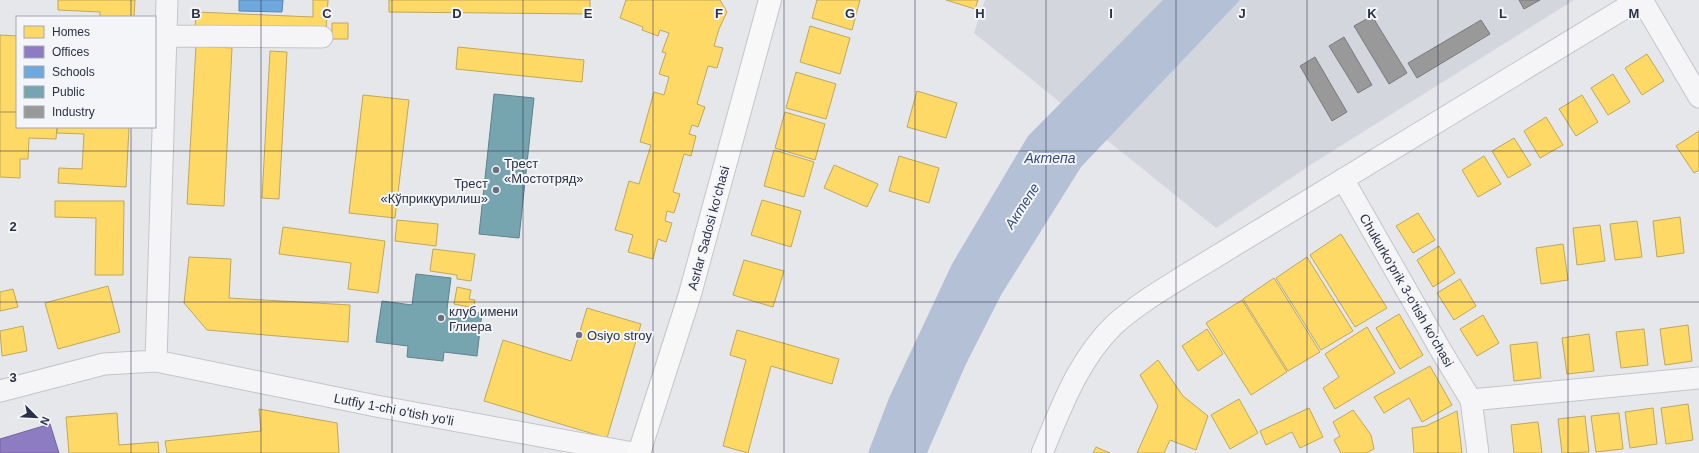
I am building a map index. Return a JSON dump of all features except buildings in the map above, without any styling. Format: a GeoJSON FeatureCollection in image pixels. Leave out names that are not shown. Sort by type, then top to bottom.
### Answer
{"type":"FeatureCollection","features":[{"type":"Feature","properties":{"kind":"street"},"geometry":{"type":"LineString","coordinates":[[156,361],[168,0]]}},
{"type":"Feature","properties":{"kind":"street","name":"Asrlar Sadosi ko‘chasi"},"geometry":{"type":"LineString","coordinates":[[639,453],[690,294],[770,0]]}},
{"type":"Feature","properties":{"kind":"street"},"geometry":{"type":"LineString","coordinates":[[1042,453],[1079,371],[1095,347],[1113,326],[1141,304],[1171,284],[1638,0]]}},
{"type":"Feature","properties":{"kind":"street"},"geometry":{"type":"LineString","coordinates":[[1642,0],[1699,96]]}},
{"type":"Feature","properties":{"kind":"street"},"geometry":{"type":"LineString","coordinates":[[166,36],[322,37]]}},
{"type":"Feature","properties":{"kind":"street","name":"Chukurko'prik 3-o'tish ko'chasi"},"geometry":{"type":"LineString","coordinates":[[1343,179],[1443,354],[1472,400],[1478,453]]}},
{"type":"Feature","properties":{"kind":"street","name":"Lutfiy 1-chi o'tish yo'li"},"geometry":{"type":"LineString","coordinates":[[0,391],[104,364],[156,361],[376,406],[633,453]]}},
{"type":"Feature","properties":{"kind":"street"},"geometry":{"type":"LineString","coordinates":[[1472,400],[1699,378]]}},
{"type":"Feature","properties":{"kind":"shaded area"},"geometry":{"type":"Polygon","coordinates":[[[985,0],[1574,0],[1315,162],[1216,228],[974,33],[985,0]]]}},
{"type":"Feature","properties":{"kind":"water","name":"Актепа"},"geometry":{"type":"Polygon","coordinates":[[[1163,0],[1240,0],[1081,167],[1001,295],[966,364],[927,453],[868,453],[889,398],[952,264],[1028,136],[1163,0]]]}},
{"type":"Feature","properties":{"kind":"place","name":"Трест «Мостотряд»"},"geometry":{"type":"Point","coordinates":[496,170]}},
{"type":"Feature","properties":{"kind":"place","name":"Трест «Кўприкқурилиш»"},"geometry":{"type":"Point","coordinates":[496,190]}},
{"type":"Feature","properties":{"kind":"place","name":"клуб имени Глиера"},"geometry":{"type":"Point","coordinates":[441,318]}},
{"type":"Feature","properties":{"kind":"place","name":"Osiyo stroy"},"geometry":{"type":"Point","coordinates":[579,335]}},
{"type":"Feature","properties":{"kind":"water label","name":"Актепе"},"geometry":{"type":"Point","coordinates":[1022,206]}}]}
